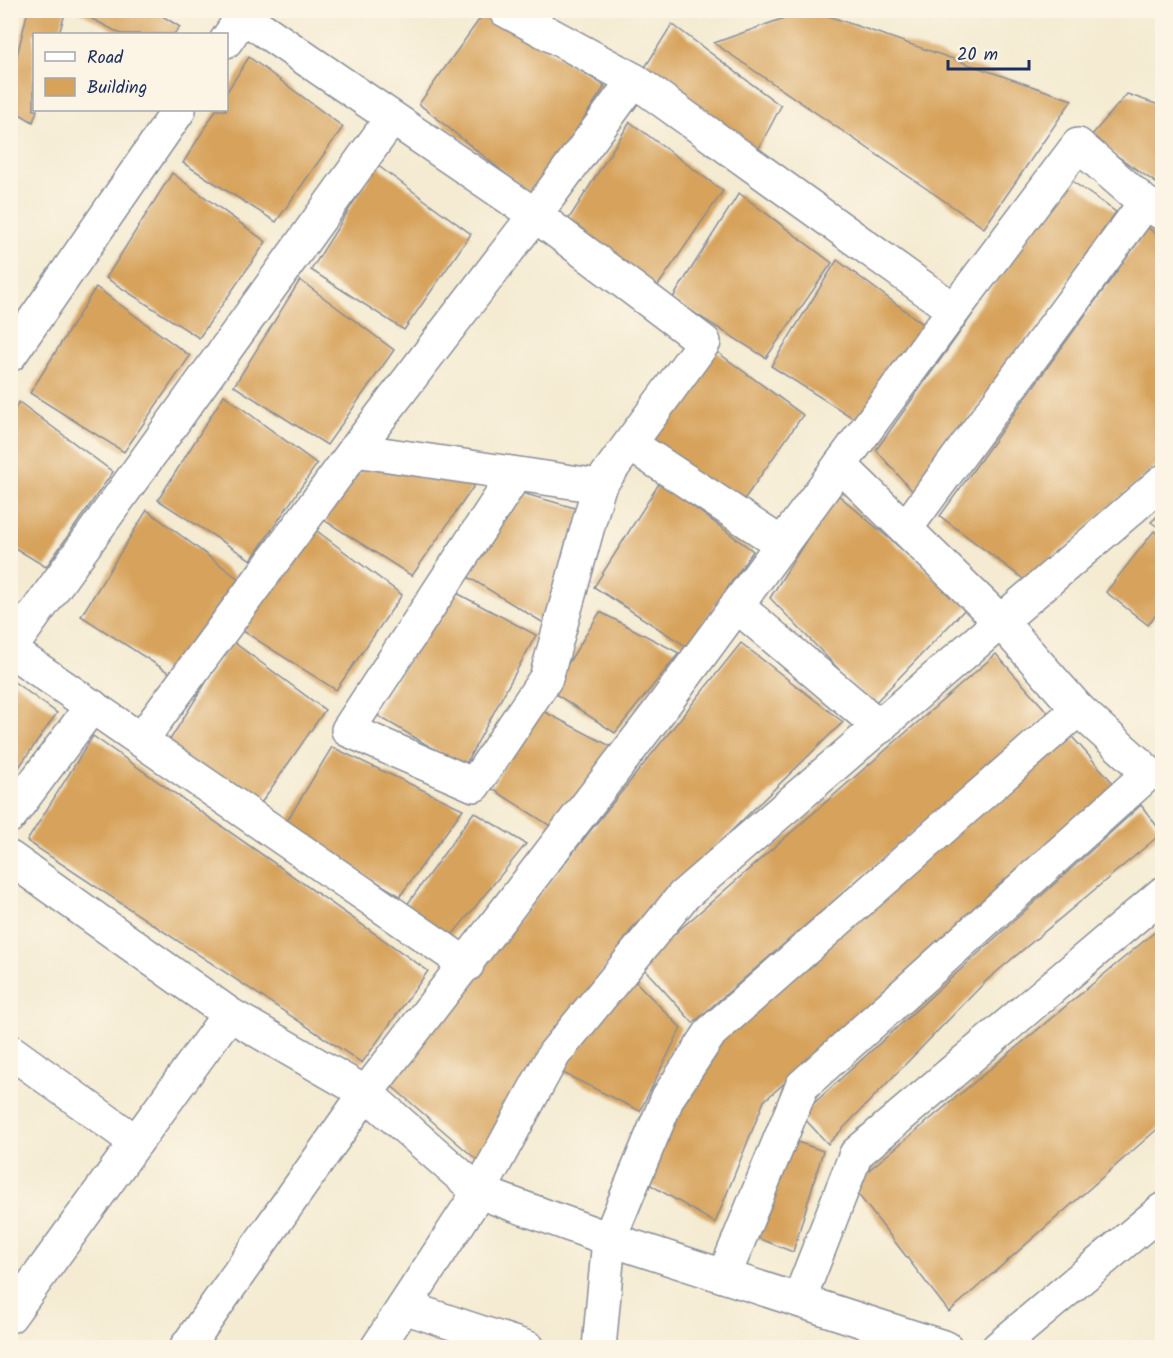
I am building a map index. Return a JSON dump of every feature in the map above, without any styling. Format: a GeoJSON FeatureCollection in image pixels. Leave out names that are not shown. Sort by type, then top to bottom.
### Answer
{"type":"FeatureCollection","features":[{"type":"Feature","properties":{"kind":"street"},"geometry":{"type":"LineString","coordinates":[[505,10],[634,80],[954,310]]}},
{"type":"Feature","properties":{"kind":"street"},"geometry":{"type":"LineString","coordinates":[[235,22],[392,118],[535,215],[704,342],[599,486],[546,678],[474,785],[348,730],[515,475]]}},
{"type":"Feature","properties":{"kind":"street"},"geometry":{"type":"LineString","coordinates":[[141,740],[355,450],[535,215],[634,80]]}},
{"type":"Feature","properties":{"kind":"street"},"geometry":{"type":"LineString","coordinates":[[10,356],[178,111]]}},
{"type":"Feature","properties":{"kind":"street"},"geometry":{"type":"LineString","coordinates":[[392,118],[10,650],[467,964]]}},
{"type":"Feature","properties":{"kind":"street"},"geometry":{"type":"LineString","coordinates":[[186,1347],[366,1093],[467,964],[736,606],[1078,145],[1154,208],[906,528]]}},
{"type":"Feature","properties":{"kind":"street"},"geometry":{"type":"LineString","coordinates":[[630,444],[782,544]]}},
{"type":"Feature","properties":{"kind":"street"},"geometry":{"type":"LineString","coordinates":[[355,450],[599,486]]}},
{"type":"Feature","properties":{"kind":"street"},"geometry":{"type":"LineString","coordinates":[[724,1276],[802,1086],[1149,773],[1078,709],[1000,621],[840,465]]}},
{"type":"Feature","properties":{"kind":"street"},"geometry":{"type":"LineString","coordinates":[[377,1347],[479,1192],[554,1054],[683,896],[1162,482]]}},
{"type":"Feature","properties":{"kind":"street"},"geometry":{"type":"LineString","coordinates":[[736,606],[880,728]]}},
{"type":"Feature","properties":{"kind":"street"},"geometry":{"type":"LineString","coordinates":[[10,816],[92,706]]}},
{"type":"Feature","properties":{"kind":"street"},"geometry":{"type":"LineString","coordinates":[[599,1347],[609,1239],[668,1097],[711,1032],[1078,709]]}},
{"type":"Feature","properties":{"kind":"street"},"geometry":{"type":"LineString","coordinates":[[10,858],[229,1014],[366,1093],[479,1192],[609,1239],[946,1347]]}},
{"type":"Feature","properties":{"kind":"street"},"geometry":{"type":"LineString","coordinates":[[799,1300],[856,1154],[1162,894]]}},
{"type":"Feature","properties":{"kind":"street"},"geometry":{"type":"LineString","coordinates":[[10,1316],[229,1014]]}},
{"type":"Feature","properties":{"kind":"street"},"geometry":{"type":"LineString","coordinates":[[10,1051],[136,1142]]}},
{"type":"Feature","properties":{"kind":"street"},"geometry":{"type":"LineString","coordinates":[[998,1347],[1162,1210]]}},
{"type":"Feature","properties":{"kind":"street"},"geometry":{"type":"LineString","coordinates":[[404,1307],[528,1347]]}},
{"type":"Feature","properties":{"kind":"building"},"geometry":{"type":"Polygon","coordinates":[[[28,10],[66,10],[59,33],[33,33],[33,111],[37,111],[33,122],[10,108],[10,85],[28,10]]]}},
{"type":"Feature","properties":{"kind":"building"},"geometry":{"type":"Polygon","coordinates":[[[75,10],[153,10],[180,27],[175,33],[119,33],[75,10]]]}},
{"type":"Feature","properties":{"kind":"building"},"geometry":{"type":"Polygon","coordinates":[[[486,10],[605,86],[533,196],[419,104],[486,10]]]}},
{"type":"Feature","properties":{"kind":"building"},"geometry":{"type":"Polygon","coordinates":[[[796,10],[811,10],[1072,100],[984,228],[714,43],[787,17],[796,10]]]}},
{"type":"Feature","properties":{"kind":"building"},"geometry":{"type":"Polygon","coordinates":[[[672,24],[781,106],[757,152],[644,69],[672,24]]]}},
{"type":"Feature","properties":{"kind":"building"},"geometry":{"type":"Polygon","coordinates":[[[249,57],[343,127],[276,222],[183,163],[215,111],[228,111],[228,90],[249,57]]]}},
{"type":"Feature","properties":{"kind":"building"},"geometry":{"type":"Polygon","coordinates":[[[1127,94],[1162,106],[1162,187],[1090,137],[1127,94]]]}},
{"type":"Feature","properties":{"kind":"building"},"geometry":{"type":"Polygon","coordinates":[[[630,122],[723,191],[657,287],[563,228],[630,122]]]}},
{"type":"Feature","properties":{"kind":"building"},"geometry":{"type":"Polygon","coordinates":[[[377,165],[471,234],[404,330],[311,270],[377,165]]]}},
{"type":"Feature","properties":{"kind":"building"},"geometry":{"type":"Polygon","coordinates":[[[172,173],[266,242],[199,338],[106,278],[172,173]]]}},
{"type":"Feature","properties":{"kind":"building"},"geometry":{"type":"Polygon","coordinates":[[[1069,179],[1116,212],[915,494],[876,450],[1069,179]]]}},
{"type":"Feature","properties":{"kind":"building"},"geometry":{"type":"Polygon","coordinates":[[[739,193],[832,263],[766,358],[672,299],[739,193]]]}},
{"type":"Feature","properties":{"kind":"building"},"geometry":{"type":"Polygon","coordinates":[[[1148,228],[1162,238],[1162,461],[1026,581],[940,516],[1148,228]]]}},
{"type":"Feature","properties":{"kind":"building"},"geometry":{"type":"Polygon","coordinates":[[[837,260],[931,330],[864,425],[771,366],[837,260]]]}},
{"type":"Feature","properties":{"kind":"building"},"geometry":{"type":"Polygon","coordinates":[[[300,280],[394,350],[327,445],[234,386],[300,280]]]}},
{"type":"Feature","properties":{"kind":"building"},"geometry":{"type":"Polygon","coordinates":[[[96,287],[190,356],[124,452],[30,393],[96,287]]]}},
{"type":"Feature","properties":{"kind":"building"},"geometry":{"type":"Polygon","coordinates":[[[709,346],[803,415],[736,511],[643,451],[709,346]]]}},
{"type":"Feature","properties":{"kind":"building"},"geometry":{"type":"Polygon","coordinates":[[[224,395],[317,464],[251,560],[158,500],[224,395]]]}},
{"type":"Feature","properties":{"kind":"building"},"geometry":{"type":"Polygon","coordinates":[[[19,402],[113,472],[46,567],[10,545],[10,416],[19,402]]]}},
{"type":"Feature","properties":{"kind":"building"},"geometry":{"type":"Polygon","coordinates":[[[368,461],[478,480],[412,576],[324,520],[368,461]]]}},
{"type":"Feature","properties":{"kind":"building"},"geometry":{"type":"Polygon","coordinates":[[[660,482],[753,551],[687,647],[594,587],[660,482]]]}},
{"type":"Feature","properties":{"kind":"building"},"geometry":{"type":"Polygon","coordinates":[[[515,491],[582,510],[547,625],[468,577],[515,491]]]}},
{"type":"Feature","properties":{"kind":"building"},"geometry":{"type":"Polygon","coordinates":[[[836,493],[968,606],[873,705],[770,598],[836,493]]]}},
{"type":"Feature","properties":{"kind":"building"},"geometry":{"type":"Polygon","coordinates":[[[147,510],[240,580],[174,676],[81,616],[147,510]]]}},
{"type":"Feature","properties":{"kind":"building"},"geometry":{"type":"Polygon","coordinates":[[[1162,512],[1162,530],[1151,522],[1162,512]]]}},
{"type":"Feature","properties":{"kind":"building"},"geometry":{"type":"Polygon","coordinates":[[[309,525],[402,595],[336,690],[243,631],[309,525]]]}},
{"type":"Feature","properties":{"kind":"building"},"geometry":{"type":"Polygon","coordinates":[[[1154,531],[1162,538],[1162,607],[1148,625],[1106,592],[1154,531]]]}},
{"type":"Feature","properties":{"kind":"building"},"geometry":{"type":"Polygon","coordinates":[[[451,590],[536,635],[464,767],[375,714],[451,590]]]}},
{"type":"Feature","properties":{"kind":"building"},"geometry":{"type":"Polygon","coordinates":[[[600,612],[679,653],[615,733],[551,691],[600,612]]]}},
{"type":"Feature","properties":{"kind":"building"},"geometry":{"type":"Polygon","coordinates":[[[232,641],[325,710],[259,806],[166,746],[232,641]]]}},
{"type":"Feature","properties":{"kind":"building"},"geometry":{"type":"Polygon","coordinates":[[[741,643],[843,722],[633,927],[477,1160],[388,1083],[741,643]]]}},
{"type":"Feature","properties":{"kind":"building"},"geometry":{"type":"Polygon","coordinates":[[[996,654],[1049,714],[693,1023],[640,964],[996,654]]]}},
{"type":"Feature","properties":{"kind":"building"},"geometry":{"type":"Polygon","coordinates":[[[10,679],[57,713],[10,780],[10,679]]]}},
{"type":"Feature","properties":{"kind":"building"},"geometry":{"type":"Polygon","coordinates":[[[539,709],[618,750],[555,829],[491,788],[539,709]]]}},
{"type":"Feature","properties":{"kind":"building"},"geometry":{"type":"Polygon","coordinates":[[[1067,731],[1120,791],[764,1101],[715,1223],[644,1181],[711,1041],[1067,731]]]}},
{"type":"Feature","properties":{"kind":"building"},"geometry":{"type":"Polygon","coordinates":[[[93,736],[428,971],[362,1063],[27,841],[93,736]]]}},
{"type":"Feature","properties":{"kind":"building"},"geometry":{"type":"Polygon","coordinates":[[[332,747],[463,809],[400,896],[284,826],[332,747]]]}},
{"type":"Feature","properties":{"kind":"building"},"geometry":{"type":"Polygon","coordinates":[[[1141,805],[1162,833],[987,980],[828,1144],[801,1115],[1141,805]]]}},
{"type":"Feature","properties":{"kind":"building"},"geometry":{"type":"Polygon","coordinates":[[[474,812],[526,844],[449,939],[406,906],[474,812]]]}},
{"type":"Feature","properties":{"kind":"building"},"geometry":{"type":"Polygon","coordinates":[[[1162,926],[1162,1125],[949,1312],[851,1185],[1162,926]]]}},
{"type":"Feature","properties":{"kind":"building"},"geometry":{"type":"Polygon","coordinates":[[[633,979],[681,1028],[640,1111],[561,1072],[633,979]]]}},
{"type":"Feature","properties":{"kind":"building"},"geometry":{"type":"Polygon","coordinates":[[[789,1139],[823,1151],[793,1252],[755,1237],[789,1139]]]}}]}
